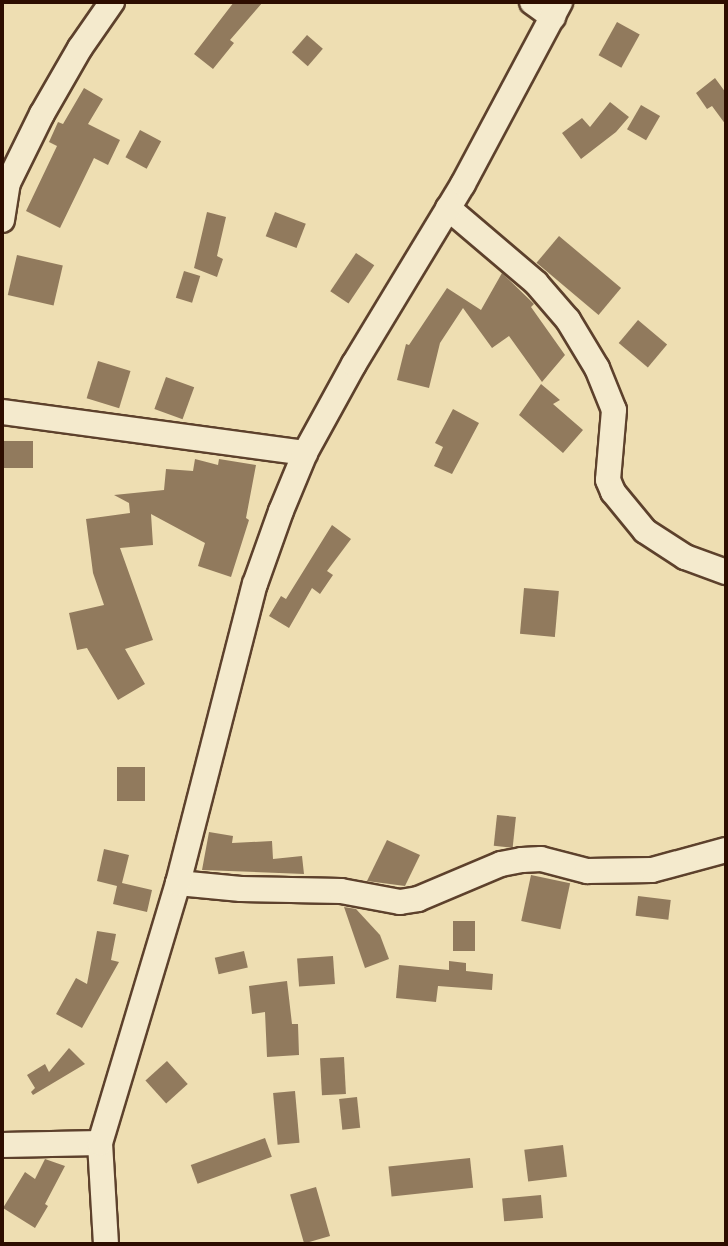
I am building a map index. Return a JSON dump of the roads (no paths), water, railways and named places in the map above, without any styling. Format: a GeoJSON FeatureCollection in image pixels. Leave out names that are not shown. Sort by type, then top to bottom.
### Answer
{"type":"FeatureCollection","features":[{"type":"Feature","properties":{"kind":"street"},"geometry":{"type":"LineString","coordinates":[[2,220],[8,183],[41,114],[80,48],[112,2]]}},
{"type":"Feature","properties":{"kind":"street"},"geometry":{"type":"LineString","coordinates":[[106,1244],[100,1143],[178,883],[255,584],[305,453],[354,364],[449,208],[557,9],[533,2]]}},
{"type":"Feature","properties":{"kind":"street"},"geometry":{"type":"LineString","coordinates":[[449,208],[536,283],[568,320],[597,368],[614,410],[608,480],[613,492],[645,531],[685,557],[726,572]]}},
{"type":"Feature","properties":{"kind":"street"},"geometry":{"type":"LineString","coordinates":[[2,412],[305,453]]}},
{"type":"Feature","properties":{"kind":"street"},"geometry":{"type":"LineString","coordinates":[[178,883],[241,889],[341,891],[400,902],[418,899],[502,864],[522,860],[541,859],[587,872],[652,870],[726,850]]}},
{"type":"Feature","properties":{"kind":"street"},"geometry":{"type":"LineString","coordinates":[[2,1145],[100,1143]]}}]}
